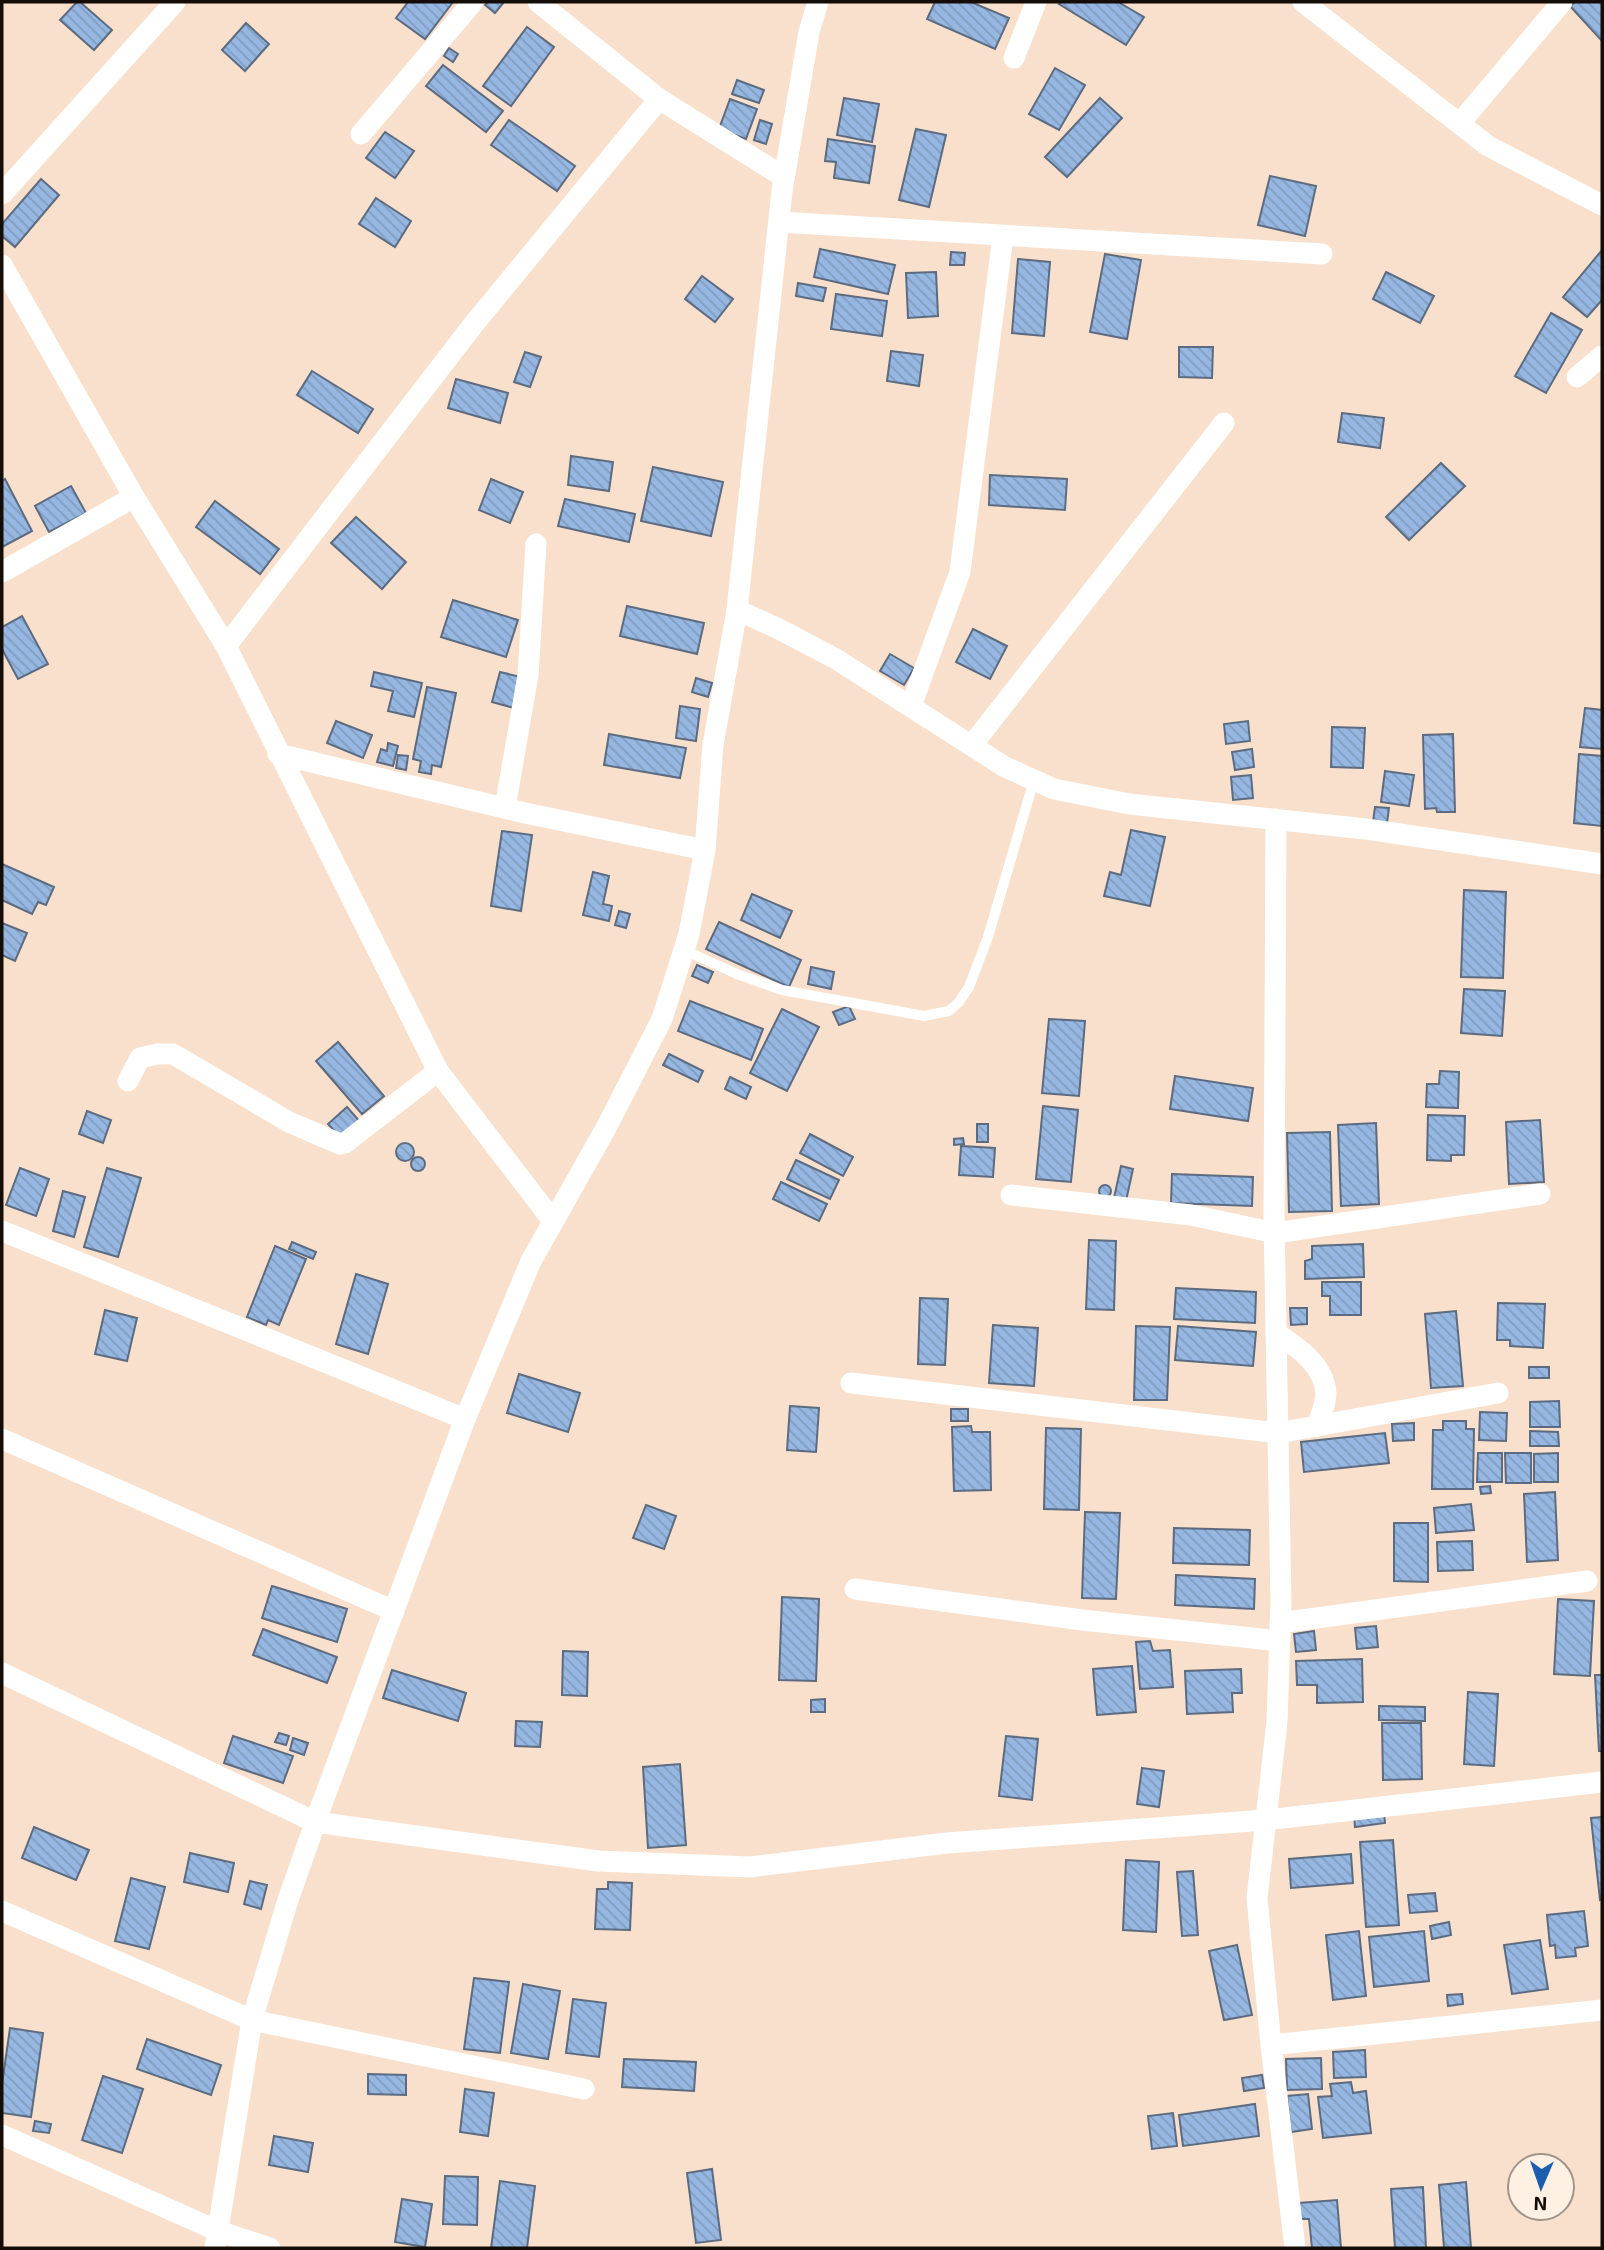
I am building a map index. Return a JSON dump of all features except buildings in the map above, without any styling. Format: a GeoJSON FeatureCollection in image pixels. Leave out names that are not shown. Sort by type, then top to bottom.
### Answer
{"type":"FeatureCollection","features":[{"type":"Feature","properties":{"kind":"street"},"geometry":{"type":"LineString","coordinates":[[2,194],[175,2]]}},
{"type":"Feature","properties":{"kind":"street"},"geometry":{"type":"LineString","coordinates":[[361,134],[473,2]]}},
{"type":"Feature","properties":{"kind":"street"},"geometry":{"type":"LineString","coordinates":[[538,2],[659,99],[784,177]]}},
{"type":"Feature","properties":{"kind":"street"},"geometry":{"type":"LineString","coordinates":[[217,2240],[252,2020],[315,1822],[465,1419],[531,1261],[606,1128],[662,1018],[689,934],[705,850],[713,745],[737,610],[784,177],[809,32],[818,2]]}},
{"type":"Feature","properties":{"kind":"street"},"geometry":{"type":"LineString","coordinates":[[1014,58],[1035,2]]}},
{"type":"Feature","properties":{"kind":"street"},"geometry":{"type":"LineString","coordinates":[[1303,2],[1488,146],[1602,205]]}},
{"type":"Feature","properties":{"kind":"street"},"geometry":{"type":"LineString","coordinates":[[1460,123],[1562,2]]}},
{"type":"Feature","properties":{"kind":"street"},"geometry":{"type":"LineString","coordinates":[[226,646],[473,325],[659,99]]}},
{"type":"Feature","properties":{"kind":"street"},"geometry":{"type":"LineString","coordinates":[[779,222],[1322,254]]}},
{"type":"Feature","properties":{"kind":"street"},"geometry":{"type":"LineString","coordinates":[[911,706],[960,572],[1003,236]]}},
{"type":"Feature","properties":{"kind":"street"},"geometry":{"type":"LineString","coordinates":[[2,265],[134,497],[226,646],[438,1071],[553,1221]]}},
{"type":"Feature","properties":{"kind":"street"},"geometry":{"type":"LineString","coordinates":[[1577,377],[1602,356]]}},
{"type":"Feature","properties":{"kind":"street"},"geometry":{"type":"LineString","coordinates":[[972,746],[1224,423]]}},
{"type":"Feature","properties":{"kind":"street"},"geometry":{"type":"LineString","coordinates":[[2,572],[134,497]]}},
{"type":"Feature","properties":{"kind":"street"},"geometry":{"type":"LineString","coordinates":[[505,808],[528,675],[536,544]]}},
{"type":"Feature","properties":{"kind":"street"},"geometry":{"type":"LineString","coordinates":[[737,610],[836,659],[1005,767],[1054,789],[1129,804],[1366,829],[1602,864]]}},
{"type":"Feature","properties":{"kind":"street"},"geometry":{"type":"LineString","coordinates":[[278,754],[505,808],[705,850]]}},
{"type":"Feature","properties":{"kind":"street"},"geometry":{"type":"LineString","coordinates":[[1276,819],[1275,1233],[1280,1632],[1277,1722],[1257,1898],[1270,2045],[1295,2248]]}},
{"type":"Feature","properties":{"kind":"street"},"geometry":{"type":"LineString","coordinates":[[128,1081],[141,1058],[173,1054],[289,1122],[340,1144],[345,1143],[438,1071]]}},
{"type":"Feature","properties":{"kind":"street"},"geometry":{"type":"LineString","coordinates":[[1011,1195],[1191,1215],[1275,1233],[1541,1195]]}},
{"type":"Feature","properties":{"kind":"street"},"geometry":{"type":"LineString","coordinates":[[2,1231],[465,1419]]}},
{"type":"Feature","properties":{"kind":"street"},"geometry":{"type":"LineString","coordinates":[[1276,1333],[1310,1358],[1323,1378],[1326,1397],[1317,1426]]}},
{"type":"Feature","properties":{"kind":"street"},"geometry":{"type":"LineString","coordinates":[[851,1383],[1278,1433],[1498,1393]]}},
{"type":"Feature","properties":{"kind":"street"},"geometry":{"type":"LineString","coordinates":[[2,1438],[394,1611]]}},
{"type":"Feature","properties":{"kind":"street"},"geometry":{"type":"LineString","coordinates":[[855,1589],[1082,1620],[1280,1632],[1587,1581]]}},
{"type":"Feature","properties":{"kind":"street"},"geometry":{"type":"LineString","coordinates":[[2,1673],[315,1822],[598,1861],[750,1867],[947,1843],[1266,1820],[1602,1782]]}},
{"type":"Feature","properties":{"kind":"street"},"geometry":{"type":"LineString","coordinates":[[2,1911],[252,2020],[584,2089]]}},
{"type":"Feature","properties":{"kind":"street"},"geometry":{"type":"LineString","coordinates":[[1270,2045],[1602,2010]]}},
{"type":"Feature","properties":{"kind":"street"},"geometry":{"type":"LineString","coordinates":[[2,2135],[217,2240],[270,2248]]}},
{"type":"Feature","properties":{"kind":"lane"},"geometry":{"type":"LineString","coordinates":[[684,950],[737,974],[782,990],[924,1016],[949,1011],[969,987],[988,937],[1034,780]]}}]}
